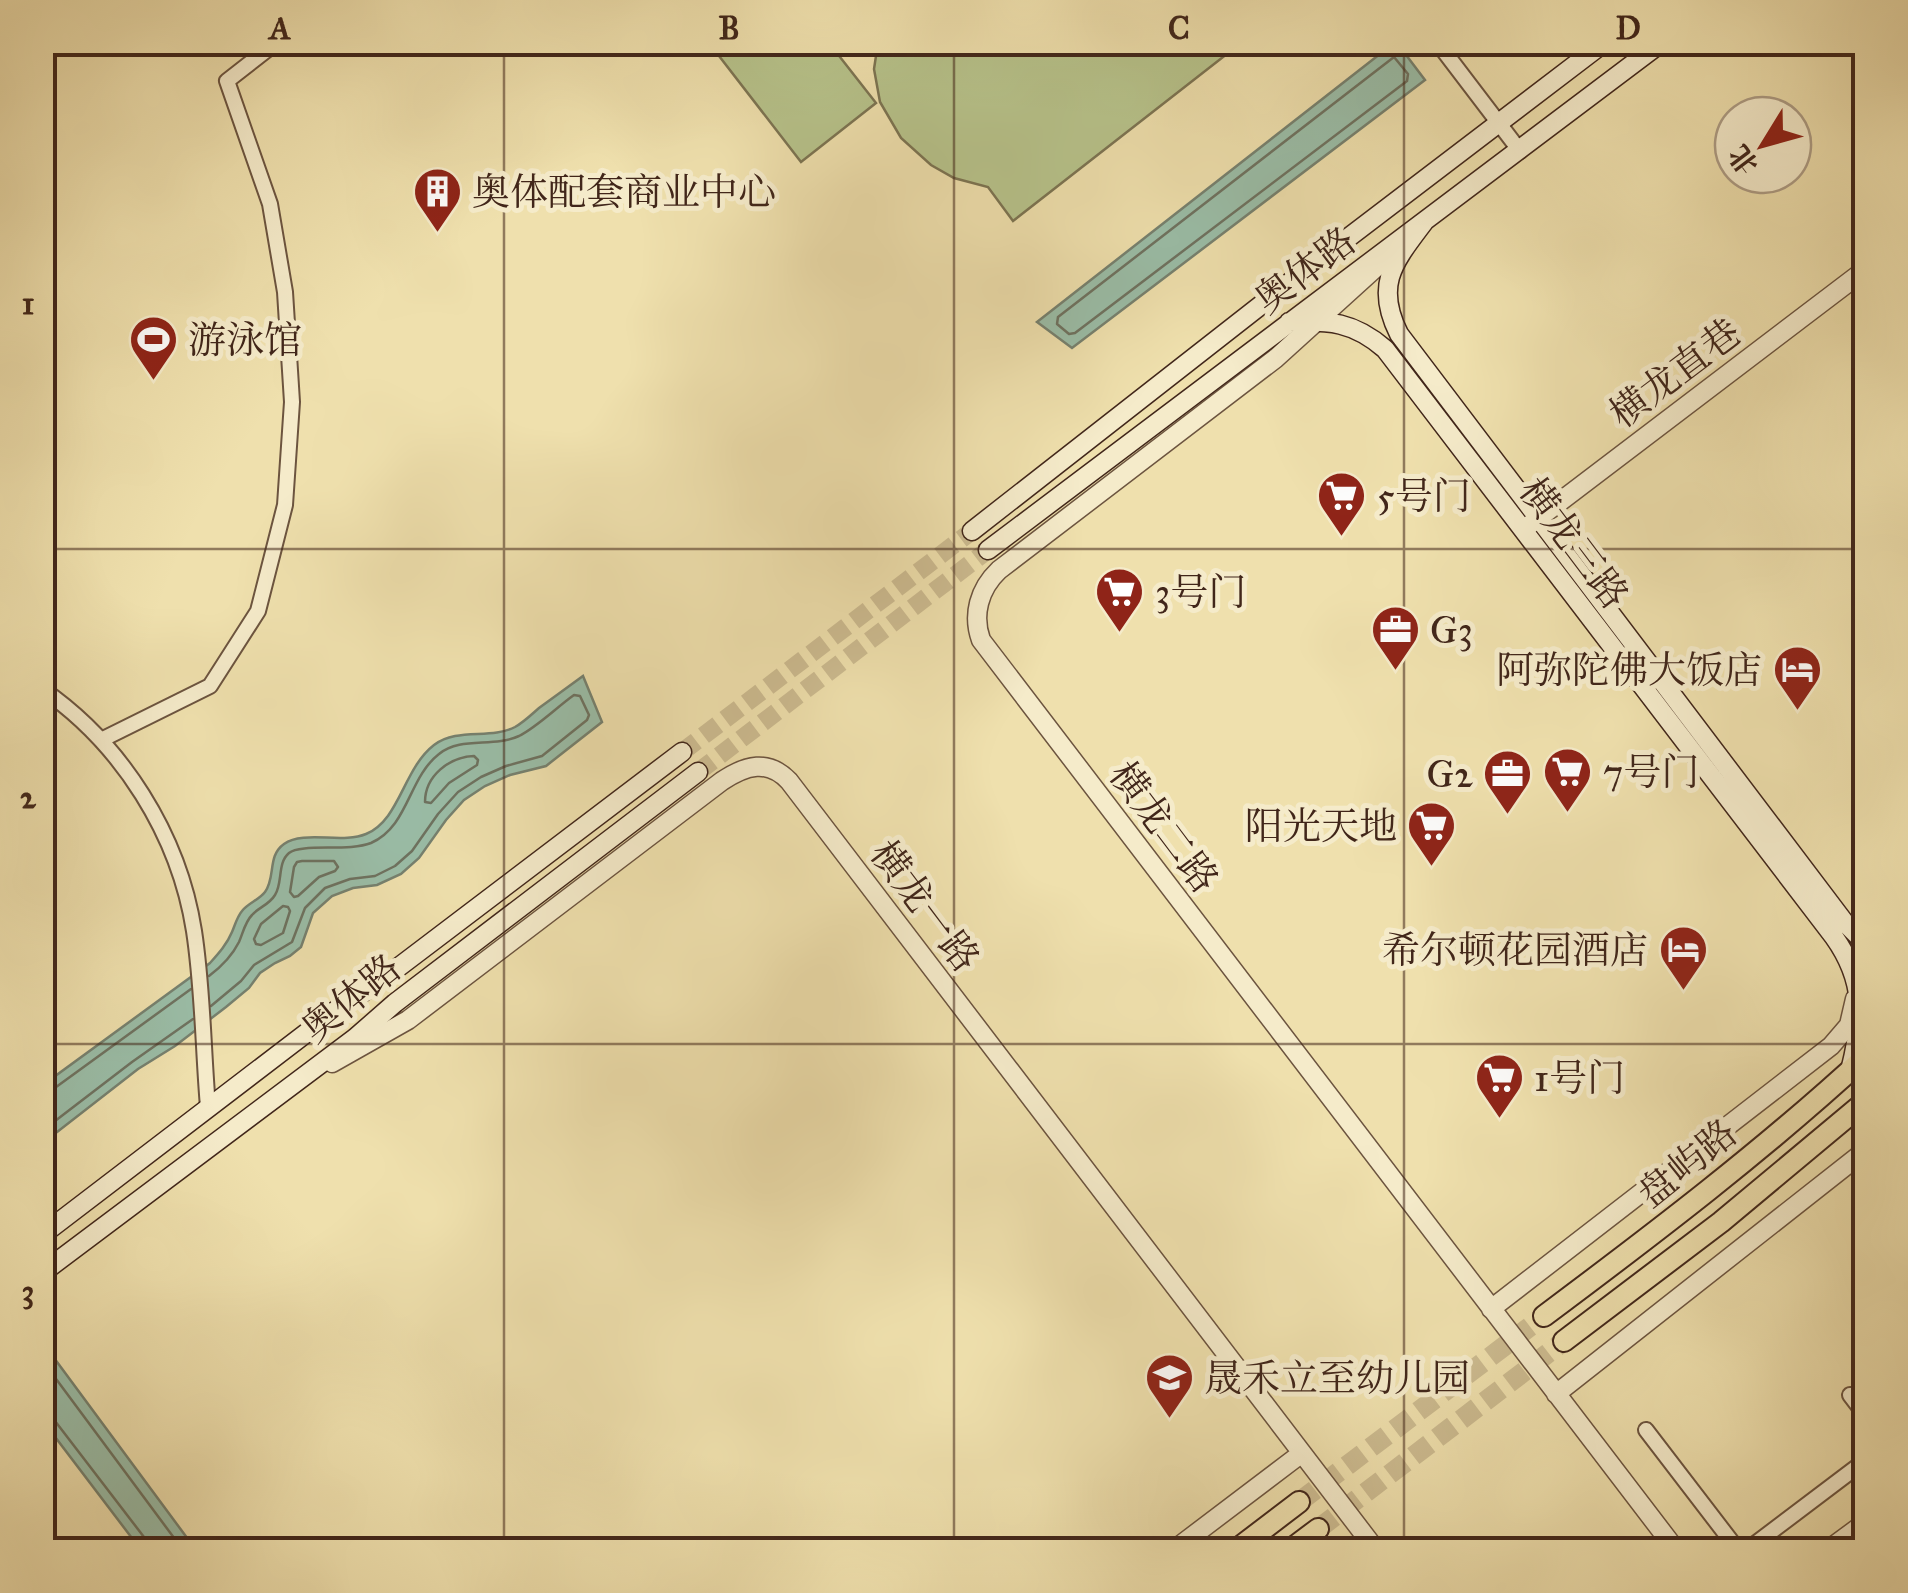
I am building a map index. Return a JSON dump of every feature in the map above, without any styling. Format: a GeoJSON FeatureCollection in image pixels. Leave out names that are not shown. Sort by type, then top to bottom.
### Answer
{"type":"FeatureCollection","features":[{"type":"Feature","properties":{"kind":"main road","name":"奥体路"},"geometry":{"type":"LineString","coordinates":[[972,532],[1605,42]]}},
{"type":"Feature","properties":{"kind":"main road","name":"奥体路"},"geometry":{"type":"LineString","coordinates":[[988,550],[1662,42]]}},
{"type":"Feature","properties":{"kind":"main road","name":"横龙二路"},"geometry":{"type":"LineString","coordinates":[[1424,222],[1276,360],[990,578],[978,607],[977,629],[981,640],[1676,1550]]}},
{"type":"Feature","properties":{"kind":"main road","name":"横龙三路"},"geometry":{"type":"LineString","coordinates":[[1424,222],[1392,269],[1386,297],[1406,345],[1530,524],[1834,936],[1857,984],[1858,1063]]}},
{"type":"Feature","properties":{"kind":"main road","name":"横龙直巷"},"geometry":{"type":"LineString","coordinates":[[1530,524],[1866,268]]}},
{"type":"Feature","properties":{"kind":"main road","name":"横龙三路"},"geometry":{"type":"LineString","coordinates":[[1289,322],[1348,326],[1385,349],[1866,944]]}},
{"type":"Feature","properties":{"kind":"main road","name":"奥体路"},"geometry":{"type":"LineString","coordinates":[[42,1233],[682,752]]}},
{"type":"Feature","properties":{"kind":"main road","name":"横龙一路"},"geometry":{"type":"LineString","coordinates":[[292,1086],[408,1020],[722,781],[748,768],[774,768],[789,782],[1371,1544]]}},
{"type":"Feature","properties":{"kind":"main road","name":"奥体路"},"geometry":{"type":"LineString","coordinates":[[42,1273],[356,1038],[394,1003],[698,772]]}},
{"type":"Feature","properties":{"kind":"main road"},"geometry":{"type":"LineString","coordinates":[[1491,1309],[1831,1046],[1849,1025],[1857,984]]}},
{"type":"Feature","properties":{"kind":"main road","name":"盘屿路"},"geometry":{"type":"LineString","coordinates":[[1544,1316],[1720,1181],[1810,1108],[1858,1063]]}},
{"type":"Feature","properties":{"kind":"main road","name":"盘屿路"},"geometry":{"type":"LineString","coordinates":[[1564,1341],[1721,1222],[1866,1101]]}},
{"type":"Feature","properties":{"kind":"main road"},"geometry":{"type":"LineString","coordinates":[[1817,1142],[1866,1113]]}},
{"type":"Feature","properties":{"kind":"main road"},"geometry":{"type":"LineString","coordinates":[[1556,1394],[1866,1150]]}},
{"type":"Feature","properties":{"kind":"main road"},"geometry":{"type":"LineString","coordinates":[[1174,1550],[1302,1453]]}},
{"type":"Feature","properties":{"kind":"main road"},"geometry":{"type":"LineString","coordinates":[[1236,1550],[1300,1502]]}},
{"type":"Feature","properties":{"kind":"main road"},"geometry":{"type":"LineString","coordinates":[[1828,1550],[1866,1522]]}},
{"type":"Feature","properties":{"kind":"main road"},"geometry":{"type":"LineString","coordinates":[[1290,1550],[1318,1529]]}},
{"type":"Feature","properties":{"kind":"main road"},"geometry":{"type":"LineString","coordinates":[[1351,1550],[1371,1544]]}},
{"type":"Feature","properties":{"kind":"street"},"geometry":{"type":"LineString","coordinates":[[102,740],[210,686],[258,611],[285,505],[292,402],[285,292],[270,204],[227,80],[277,42]]}},
{"type":"Feature","properties":{"kind":"street"},"geometry":{"type":"LineString","coordinates":[[1437,42],[1520,151]]}},
{"type":"Feature","properties":{"kind":"street"},"geometry":{"type":"LineString","coordinates":[[42,689],[102,740],[134,783],[160,826],[184,886],[196,950],[208,1107]]}},
{"type":"Feature","properties":{"kind":"street"},"geometry":{"type":"LineString","coordinates":[[1850,1395],[1866,1416]]}},
{"type":"Feature","properties":{"kind":"street"},"geometry":{"type":"LineString","coordinates":[[1646,1430],[1738,1550]]}},
{"type":"Feature","properties":{"kind":"street"},"geometry":{"type":"LineString","coordinates":[[1748,1550],[1866,1460]]}},
{"type":"Feature","properties":{"kind":"green space"},"geometry":{"type":"Polygon","coordinates":[[[878,42],[1241,43],[1013,221],[988,187],[954,178],[931,165],[901,138],[880,102],[874,69],[878,42]]]}},
{"type":"Feature","properties":{"kind":"green space"},"geometry":{"type":"Polygon","coordinates":[[[709,43],[829,43],[876,103],[801,162],[709,43]]]}},
{"type":"Feature","properties":{"kind":"water"},"geometry":{"type":"Polygon","coordinates":[[[1394,43],[1425,80],[1072,348],[1037,322],[1394,43]]]}},
{"type":"Feature","properties":{"kind":"water"},"geometry":{"type":"Polygon","coordinates":[[[583,676],[602,722],[546,766],[510,775],[464,800],[419,858],[401,874],[377,885],[332,896],[313,913],[301,947],[260,973],[226,1007],[43,1143],[43,1085],[210,963],[228,941],[242,911],[265,892],[275,854],[284,844],[302,838],[366,834],[387,818],[415,767],[434,745],[453,736],[495,733],[515,727],[583,676]]]}},
{"type":"Feature","properties":{"kind":"water"},"geometry":{"type":"Polygon","coordinates":[[[43,1343],[196,1550],[141,1550],[43,1421],[43,1343]]]}},
{"type":"Feature","properties":{"kind":"tunnel"},"geometry":{"type":"LineString","coordinates":[[682,752],[972,531]]}},
{"type":"Feature","properties":{"kind":"tunnel"},"geometry":{"type":"LineString","coordinates":[[698,772],[988,550]]}},
{"type":"Feature","properties":{"kind":"tunnel"},"geometry":{"type":"LineString","coordinates":[[1299,1502],[1544,1316]]}},
{"type":"Feature","properties":{"kind":"tunnel"},"geometry":{"type":"LineString","coordinates":[[1318,1529],[1564,1341]]}},
{"type":"Feature","properties":{"kind":"place","name":"奥体配套商业中心"},"geometry":{"type":"Point","coordinates":[437,234]}},
{"type":"Feature","properties":{"kind":"place","name":"游泳馆"},"geometry":{"type":"Point","coordinates":[153,382]}},
{"type":"Feature","properties":{"kind":"place","name":"5号门"},"geometry":{"type":"Point","coordinates":[1342,538]}},
{"type":"Feature","properties":{"kind":"place","name":"3号门"},"geometry":{"type":"Point","coordinates":[1120,634]}},
{"type":"Feature","properties":{"kind":"place","name":"G3"},"geometry":{"type":"Point","coordinates":[1395,672]}},
{"type":"Feature","properties":{"kind":"place","name":"阿弥陀佛大饭店"},"geometry":{"type":"Point","coordinates":[1797,712]}},
{"type":"Feature","properties":{"kind":"place","name":"7号门"},"geometry":{"type":"Point","coordinates":[1568,814]}},
{"type":"Feature","properties":{"kind":"place","name":"G2"},"geometry":{"type":"Point","coordinates":[1508,816]}},
{"type":"Feature","properties":{"kind":"place","name":"阳光天地"},"geometry":{"type":"Point","coordinates":[1432,868]}},
{"type":"Feature","properties":{"kind":"place","name":"希尔顿花园酒店"},"geometry":{"type":"Point","coordinates":[1683,992]}},
{"type":"Feature","properties":{"kind":"place","name":"1号门"},"geometry":{"type":"Point","coordinates":[1499,1120]}},
{"type":"Feature","properties":{"kind":"place","name":"晟禾立至幼儿园"},"geometry":{"type":"Point","coordinates":[1169,1420]}}]}
